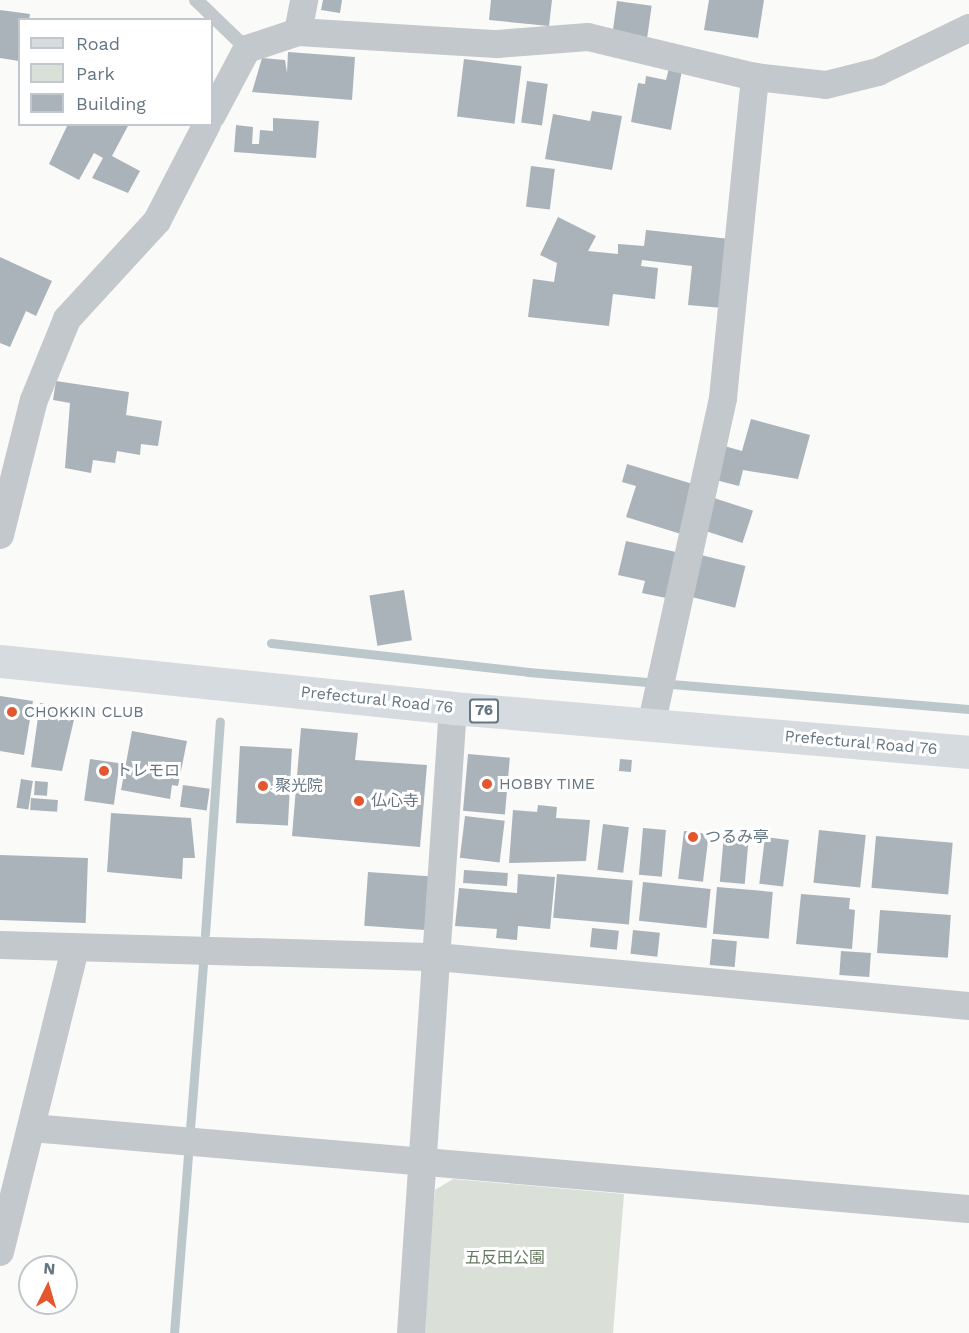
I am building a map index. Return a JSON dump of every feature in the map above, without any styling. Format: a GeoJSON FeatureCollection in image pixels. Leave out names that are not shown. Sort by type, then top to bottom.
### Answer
{"type":"FeatureCollection","features":[{"type":"Feature","properties":{"kind":"main road","name":"Prefectural Road 76"},"geometry":{"type":"LineString","coordinates":[[0,661],[453,708],[969,752]]}},
{"type":"Feature","properties":{"kind":"street"},"geometry":{"type":"LineString","coordinates":[[298,32],[304,0]]}},
{"type":"Feature","properties":{"kind":"street"},"geometry":{"type":"LineString","coordinates":[[213,113],[247,49],[298,32],[497,44],[588,37],[755,77],[826,85],[854,80],[969,28]]}},
{"type":"Feature","properties":{"kind":"street"},"geometry":{"type":"LineString","coordinates":[[651,726],[657,681],[723,398],[755,77]]}},
{"type":"Feature","properties":{"kind":"street"},"geometry":{"type":"LineString","coordinates":[[0,535],[34,400],[67,319],[157,220],[206,126]]}},
{"type":"Feature","properties":{"kind":"street"},"geometry":{"type":"LineString","coordinates":[[411,1333],[453,708]]}},
{"type":"Feature","properties":{"kind":"street"},"geometry":{"type":"LineString","coordinates":[[0,945],[75,950],[437,957],[969,1006]]}},
{"type":"Feature","properties":{"kind":"street"},"geometry":{"type":"LineString","coordinates":[[0,1252],[75,950]]}},
{"type":"Feature","properties":{"kind":"street"},"geometry":{"type":"LineString","coordinates":[[32,1128],[423,1164],[969,1209]]}},
{"type":"Feature","properties":{"kind":"lane"},"geometry":{"type":"LineString","coordinates":[[196,0],[247,49]]}},
{"type":"Feature","properties":{"kind":"green space","name":"五反田公園"},"geometry":{"type":"Polygon","coordinates":[[[453,1179],[624,1194],[613,1333],[422,1333],[435,1190],[453,1179]]]}},
{"type":"Feature","properties":{"kind":"building"},"geometry":{"type":"Polygon","coordinates":[[[323,0],[342,0],[340,13],[321,10],[323,0]]]}},
{"type":"Feature","properties":{"kind":"building"},"geometry":{"type":"Polygon","coordinates":[[[491,0],[552,0],[549,26],[489,20],[491,0]]]}},
{"type":"Feature","properties":{"kind":"building"},"geometry":{"type":"Polygon","coordinates":[[[709,0],[764,0],[758,38],[704,30],[709,0]]]}},
{"type":"Feature","properties":{"kind":"building"},"geometry":{"type":"Polygon","coordinates":[[[617,1],[652,6],[647,38],[613,33],[617,1]]]}},
{"type":"Feature","properties":{"kind":"building"},"geometry":{"type":"Polygon","coordinates":[[[0,10],[30,14],[29,18],[18,18],[18,61],[0,58],[0,10]]]}},
{"type":"Feature","properties":{"kind":"building"},"geometry":{"type":"Polygon","coordinates":[[[288,52],[355,57],[352,100],[252,92],[262,58],[285,60],[287,73],[288,52]]]}},
{"type":"Feature","properties":{"kind":"building"},"geometry":{"type":"Polygon","coordinates":[[[464,59],[522,66],[514,124],[457,117],[464,59]]]}},
{"type":"Feature","properties":{"kind":"building"},"geometry":{"type":"Polygon","coordinates":[[[669,68],[682,70],[671,130],[631,122],[638,83],[645,84],[646,76],[666,80],[669,68]]]}},
{"type":"Feature","properties":{"kind":"building"},"geometry":{"type":"Polygon","coordinates":[[[527,81],[548,84],[542,126],[521,123],[527,81]]]}},
{"type":"Feature","properties":{"kind":"building"},"geometry":{"type":"Polygon","coordinates":[[[592,111],[622,116],[612,170],[545,159],[553,114],[590,121],[592,111]]]}},
{"type":"Feature","properties":{"kind":"building"},"geometry":{"type":"Polygon","coordinates":[[[273,118],[319,121],[316,158],[234,152],[236,125],[253,127],[252,144],[259,144],[260,130],[273,131],[273,118]]]}},
{"type":"Feature","properties":{"kind":"building"},"geometry":{"type":"Polygon","coordinates":[[[67,126],[128,126],[112,156],[140,171],[128,193],[92,178],[103,158],[94,153],[79,180],[49,164],[67,126]]]}},
{"type":"Feature","properties":{"kind":"building"},"geometry":{"type":"Polygon","coordinates":[[[531,166],[555,169],[550,210],[526,207],[531,166]]]}},
{"type":"Feature","properties":{"kind":"building"},"geometry":{"type":"Polygon","coordinates":[[[558,217],[596,236],[588,251],[618,254],[618,244],[644,246],[646,230],[730,239],[723,308],[688,305],[692,266],[642,260],[641,266],[658,268],[655,299],[613,294],[609,326],[528,317],[533,279],[554,282],[557,263],[540,255],[558,217]]]}},
{"type":"Feature","properties":{"kind":"building"},"geometry":{"type":"Polygon","coordinates":[[[0,257],[52,281],[36,316],[26,311],[10,347],[0,343],[0,257]]]}},
{"type":"Feature","properties":{"kind":"building"},"geometry":{"type":"Polygon","coordinates":[[[56,381],[129,392],[126,415],[162,421],[158,446],[141,444],[140,455],[117,451],[115,463],[93,460],[91,473],[65,468],[70,403],[53,400],[56,381]]]}},
{"type":"Feature","properties":{"kind":"building"},"geometry":{"type":"Polygon","coordinates":[[[751,419],[810,435],[798,479],[743,470],[739,486],[712,479],[721,445],[742,451],[751,419]]]}},
{"type":"Feature","properties":{"kind":"building"},"geometry":{"type":"Polygon","coordinates":[[[627,464],[696,485],[681,534],[626,517],[636,486],[622,482],[627,464]]]}},
{"type":"Feature","properties":{"kind":"building"},"geometry":{"type":"Polygon","coordinates":[[[714,498],[753,511],[742,543],[703,530],[714,498]]]}},
{"type":"Feature","properties":{"kind":"building"},"geometry":{"type":"Polygon","coordinates":[[[626,541],[676,552],[666,598],[642,593],[645,581],[618,575],[626,541]]]}},
{"type":"Feature","properties":{"kind":"building"},"geometry":{"type":"Polygon","coordinates":[[[697,554],[746,566],[735,608],[687,596],[697,554]]]}},
{"type":"Feature","properties":{"kind":"building"},"geometry":{"type":"Polygon","coordinates":[[[404,590],[412,640],[377,646],[369,595],[404,590]]]}},
{"type":"Feature","properties":{"kind":"building"},"geometry":{"type":"Polygon","coordinates":[[[0,696],[33,701],[24,755],[0,751],[0,696]]]}},
{"type":"Feature","properties":{"kind":"building"},"geometry":{"type":"Polygon","coordinates":[[[40,703],[76,711],[62,771],[31,767],[40,703]]]}},
{"type":"Feature","properties":{"kind":"building","name":"仏心寺"},"geometry":{"type":"Polygon","coordinates":[[[301,728],[358,733],[355,760],[427,765],[420,847],[292,836],[301,728]]]}},
{"type":"Feature","properties":{"kind":"building"},"geometry":{"type":"Polygon","coordinates":[[[132,731],[187,741],[178,786],[172,785],[170,799],[121,790],[132,731]]]}},
{"type":"Feature","properties":{"kind":"building","name":"聚光院"},"geometry":{"type":"Polygon","coordinates":[[[240,746],[292,749],[288,826],[236,823],[240,746]]]}},
{"type":"Feature","properties":{"kind":"building","name":"HOBBY TIME"},"geometry":{"type":"Polygon","coordinates":[[[468,754],[510,758],[505,814],[463,811],[468,754]]]}},
{"type":"Feature","properties":{"kind":"building"},"geometry":{"type":"Polygon","coordinates":[[[90,759],[120,763],[114,805],[84,801],[90,759]]]}},
{"type":"Feature","properties":{"kind":"building"},"geometry":{"type":"Polygon","coordinates":[[[620,759],[632,760],[631,772],[619,771],[620,759]]]}},
{"type":"Feature","properties":{"kind":"building"},"geometry":{"type":"Polygon","coordinates":[[[21,779],[33,781],[28,810],[16,808],[21,779]]]}},
{"type":"Feature","properties":{"kind":"building"},"geometry":{"type":"Polygon","coordinates":[[[35,781],[48,782],[47,796],[34,795],[35,781]]]}},
{"type":"Feature","properties":{"kind":"building"},"geometry":{"type":"Polygon","coordinates":[[[183,785],[210,789],[207,811],[180,807],[183,785]]]}},
{"type":"Feature","properties":{"kind":"building"},"geometry":{"type":"Polygon","coordinates":[[[31,798],[58,800],[57,812],[30,810],[31,798]]]}},
{"type":"Feature","properties":{"kind":"building"},"geometry":{"type":"Polygon","coordinates":[[[538,805],[557,807],[556,818],[590,820],[586,861],[509,863],[513,810],[537,812],[538,805]]]}},
{"type":"Feature","properties":{"kind":"building"},"geometry":{"type":"Polygon","coordinates":[[[111,813],[191,818],[195,858],[183,858],[182,879],[107,872],[111,813]]]}},
{"type":"Feature","properties":{"kind":"building"},"geometry":{"type":"Polygon","coordinates":[[[465,816],[505,821],[500,863],[460,858],[465,816]]]}},
{"type":"Feature","properties":{"kind":"building"},"geometry":{"type":"Polygon","coordinates":[[[603,824],[629,827],[623,873],[597,870],[603,824]]]}},
{"type":"Feature","properties":{"kind":"building"},"geometry":{"type":"Polygon","coordinates":[[[643,828],[666,830],[662,877],[639,875],[643,828]]]}},
{"type":"Feature","properties":{"kind":"building"},"geometry":{"type":"Polygon","coordinates":[[[819,830],[866,835],[860,888],[813,883],[819,830]]]}},
{"type":"Feature","properties":{"kind":"building"},"geometry":{"type":"Polygon","coordinates":[[[684,831],[709,834],[703,882],[678,879],[684,831]]]}},
{"type":"Feature","properties":{"kind":"building"},"geometry":{"type":"Polygon","coordinates":[[[724,834],[749,836],[745,884],[720,882],[724,834]]]}},
{"type":"Feature","properties":{"kind":"building"},"geometry":{"type":"Polygon","coordinates":[[[876,836],[953,843],[948,895],[871,888],[876,836]]]}},
{"type":"Feature","properties":{"kind":"building"},"geometry":{"type":"Polygon","coordinates":[[[765,837],[789,840],[783,887],[759,884],[765,837]]]}},
{"type":"Feature","properties":{"kind":"building"},"geometry":{"type":"Polygon","coordinates":[[[0,855],[88,858],[86,923],[0,920],[0,855]]]}},
{"type":"Feature","properties":{"kind":"building"},"geometry":{"type":"Polygon","coordinates":[[[464,870],[508,873],[507,886],[463,883],[464,870]]]}},
{"type":"Feature","properties":{"kind":"building"},"geometry":{"type":"Polygon","coordinates":[[[368,872],[429,876],[425,930],[364,926],[368,872]]]}},
{"type":"Feature","properties":{"kind":"building"},"geometry":{"type":"Polygon","coordinates":[[[518,874],[555,877],[550,929],[518,926],[517,940],[496,938],[497,929],[455,926],[459,888],[517,893],[518,874]]]}},
{"type":"Feature","properties":{"kind":"building"},"geometry":{"type":"Polygon","coordinates":[[[557,874],[633,881],[629,924],[553,918],[557,874]]]}},
{"type":"Feature","properties":{"kind":"building"},"geometry":{"type":"Polygon","coordinates":[[[643,882],[711,889],[707,928],[639,921],[643,882]]]}},
{"type":"Feature","properties":{"kind":"building"},"geometry":{"type":"Polygon","coordinates":[[[717,887],[773,892],[769,939],[713,934],[717,887]]]}},
{"type":"Feature","properties":{"kind":"building"},"geometry":{"type":"Polygon","coordinates":[[[801,894],[850,898],[849,909],[855,910],[852,949],[796,944],[801,894]]]}},
{"type":"Feature","properties":{"kind":"building"},"geometry":{"type":"Polygon","coordinates":[[[880,910],[951,915],[948,958],[877,953],[880,910]]]}},
{"type":"Feature","properties":{"kind":"building"},"geometry":{"type":"Polygon","coordinates":[[[592,928],[619,931],[617,950],[590,947],[592,928]]]}},
{"type":"Feature","properties":{"kind":"building"},"geometry":{"type":"Polygon","coordinates":[[[633,930],[660,933],[657,957],[630,954],[633,930]]]}},
{"type":"Feature","properties":{"kind":"building"},"geometry":{"type":"Polygon","coordinates":[[[712,939],[737,941],[735,967],[710,965],[712,939]]]}},
{"type":"Feature","properties":{"kind":"building"},"geometry":{"type":"Polygon","coordinates":[[[841,951],[871,953],[869,977],[839,975],[841,951]]]}},
{"type":"Feature","properties":{"kind":"waterway"},"geometry":{"type":"LineString","coordinates":[[271,643],[528,672],[969,709]]}},
{"type":"Feature","properties":{"kind":"waterway"},"geometry":{"type":"LineString","coordinates":[[205,934],[220,722]]}},
{"type":"Feature","properties":{"kind":"waterway"},"geometry":{"type":"LineString","coordinates":[[190,1129],[203,963]]}},
{"type":"Feature","properties":{"kind":"waterway"},"geometry":{"type":"LineString","coordinates":[[174,1333],[188,1155]]}},
{"type":"Feature","properties":{"kind":"place","name":"CHOKKIN CLUB"},"geometry":{"type":"Point","coordinates":[12,712]}},
{"type":"Feature","properties":{"kind":"place","name":"トレモロ"},"geometry":{"type":"Point","coordinates":[104,771]}},
{"type":"Feature","properties":{"kind":"place","name":"HOBBY TIME"},"geometry":{"type":"Point","coordinates":[487,784]}},
{"type":"Feature","properties":{"kind":"place","name":"聚光院"},"geometry":{"type":"Point","coordinates":[263,786]}},
{"type":"Feature","properties":{"kind":"place","name":"仏心寺"},"geometry":{"type":"Point","coordinates":[359,801]}},
{"type":"Feature","properties":{"kind":"place","name":"つるみ亭"},"geometry":{"type":"Point","coordinates":[693,837]}}]}
